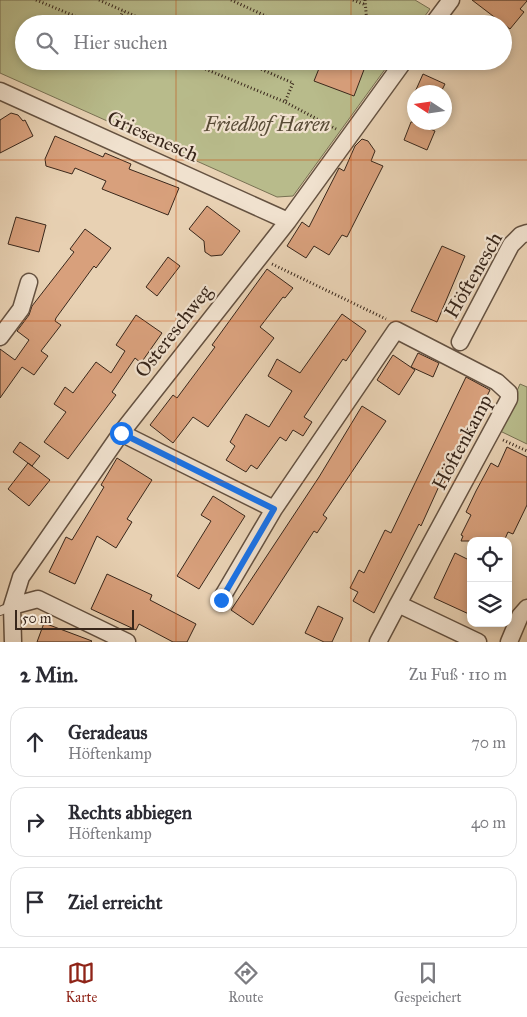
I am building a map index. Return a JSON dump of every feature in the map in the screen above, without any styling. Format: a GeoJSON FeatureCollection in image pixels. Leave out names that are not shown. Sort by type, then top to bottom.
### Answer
{"type":"FeatureCollection","features":[{"type":"Feature","properties":{"kind":"street"},"geometry":{"type":"LineString","coordinates":[[440,15],[451,0]]}},
{"type":"Feature","properties":{"kind":"street","name":"Ostereschweg"},"geometry":{"type":"LineString","coordinates":[[13,642],[6,609],[21,578],[121,433],[288,220],[398,70]]}},
{"type":"Feature","properties":{"kind":"street","name":"Griesenesch"},"geometry":{"type":"LineString","coordinates":[[0,91],[288,220]]}},
{"type":"Feature","properties":{"kind":"street","name":"Höftenesch"},"geometry":{"type":"LineString","coordinates":[[460,342],[511,245],[527,233]]}},
{"type":"Feature","properties":{"kind":"street"},"geometry":{"type":"LineString","coordinates":[[0,337],[21,309],[29,282]]}},
{"type":"Feature","properties":{"kind":"street"},"geometry":{"type":"LineString","coordinates":[[221,600],[274,509],[396,330]]}},
{"type":"Feature","properties":{"kind":"street","name":"Höftenkamp"},"geometry":{"type":"LineString","coordinates":[[378,642],[492,434],[509,399],[509,393],[505,388],[396,330]]}},
{"type":"Feature","properties":{"kind":"street"},"geometry":{"type":"LineString","coordinates":[[121,433],[274,509]]}},
{"type":"Feature","properties":{"kind":"street"},"geometry":{"type":"LineString","coordinates":[[6,609],[38,599],[127,642]]}},
{"type":"Feature","properties":{"kind":"street"},"geometry":{"type":"LineString","coordinates":[[398,604],[478,642]]}},
{"type":"Feature","properties":{"kind":"street"},"geometry":{"type":"LineString","coordinates":[[509,642],[520,616],[527,608]]}},
{"type":"Feature","properties":{"kind":"path"},"geometry":{"type":"LineString","coordinates":[[36,0],[72,15]]}},
{"type":"Feature","properties":{"kind":"path"},"geometry":{"type":"LineString","coordinates":[[98,0],[132,15]]}},
{"type":"Feature","properties":{"kind":"path"},"geometry":{"type":"LineString","coordinates":[[231,0],[264,15]]}},
{"type":"Feature","properties":{"kind":"path"},"geometry":{"type":"LineString","coordinates":[[353,0],[366,5]]}},
{"type":"Feature","properties":{"kind":"path"},"geometry":{"type":"LineString","coordinates":[[365,0],[367,15]]}},
{"type":"Feature","properties":{"kind":"path"},"geometry":{"type":"LineString","coordinates":[[121,15],[123,11]]}},
{"type":"Feature","properties":{"kind":"path"},"geometry":{"type":"LineString","coordinates":[[208,70],[285,102],[350,136]]}},
{"type":"Feature","properties":{"kind":"path"},"geometry":{"type":"LineString","coordinates":[[263,70],[293,83],[285,102]]}},
{"type":"Feature","properties":{"kind":"path"},"geometry":{"type":"LineString","coordinates":[[258,257],[392,322],[396,330]]}},
{"type":"Feature","properties":{"kind":"path"},"geometry":{"type":"LineString","coordinates":[[492,434],[527,451]]}},
{"type":"Feature","properties":{"kind":"green space","name":"Friedhof Haren"},"geometry":{"type":"Polygon","coordinates":[[[0,0],[415,0],[430,9],[426,15],[15,15],[15,70],[384,70],[293,196],[277,197],[0,73],[0,0]]]}},
{"type":"Feature","properties":{"kind":"green space"},"geometry":{"type":"Polygon","coordinates":[[[520,384],[527,387],[527,444],[500,431],[520,384]]]}},
{"type":"Feature","properties":{"kind":"building"},"geometry":{"type":"Polygon","coordinates":[[[472,0],[527,0],[520,9],[524,12],[512,27],[512,15],[492,15],[472,0]]]}},
{"type":"Feature","properties":{"kind":"building"},"geometry":{"type":"Polygon","coordinates":[[[318,70],[364,70],[354,96],[314,81],[318,70]]]}},
{"type":"Feature","properties":{"kind":"building"},"geometry":{"type":"Polygon","coordinates":[[[423,74],[445,84],[444,85],[418,85],[423,74]]]}},
{"type":"Feature","properties":{"kind":"building"},"geometry":{"type":"Polygon","coordinates":[[[11,113],[18,115],[23,121],[25,120],[33,136],[0,153],[0,120],[11,113]]]}},
{"type":"Feature","properties":{"kind":"building"},"geometry":{"type":"Polygon","coordinates":[[[408,130],[435,131],[427,150],[404,140],[408,130]]]}},
{"type":"Feature","properties":{"kind":"building"},"geometry":{"type":"Polygon","coordinates":[[[55,136],[103,157],[105,153],[131,164],[129,169],[179,188],[168,215],[102,189],[106,181],[75,168],[72,174],[46,166],[45,159],[55,136]]]}},
{"type":"Feature","properties":{"kind":"building"},"geometry":{"type":"Polygon","coordinates":[[[362,139],[368,141],[375,151],[371,161],[383,166],[347,237],[342,235],[329,255],[314,246],[306,258],[287,246],[302,222],[309,227],[339,168],[344,171],[355,146],[362,139]]]}},
{"type":"Feature","properties":{"kind":"building"},"geometry":{"type":"Polygon","coordinates":[[[207,206],[240,231],[222,255],[211,256],[205,252],[204,241],[189,229],[207,206]]]}},
{"type":"Feature","properties":{"kind":"building"},"geometry":{"type":"Polygon","coordinates":[[[16,217],[46,225],[39,252],[8,244],[16,217]]]}},
{"type":"Feature","properties":{"kind":"building"},"geometry":{"type":"Polygon","coordinates":[[[85,229],[111,248],[96,268],[94,266],[56,318],[55,321],[61,325],[41,351],[48,356],[34,375],[22,367],[0,398],[0,349],[15,360],[29,340],[17,331],[29,315],[32,306],[74,252],[70,249],[85,229]]]}},
{"type":"Feature","properties":{"kind":"building"},"geometry":{"type":"Polygon","coordinates":[[[442,246],[465,256],[437,322],[411,311],[442,246]]]}},
{"type":"Feature","properties":{"kind":"building"},"geometry":{"type":"Polygon","coordinates":[[[168,257],[180,266],[157,296],[146,287],[168,257]]]}},
{"type":"Feature","properties":{"kind":"building"},"geometry":{"type":"Polygon","coordinates":[[[267,269],[293,288],[285,298],[283,297],[260,327],[274,338],[208,427],[193,417],[173,443],[150,425],[173,395],[177,398],[215,347],[212,345],[267,269]]]}},
{"type":"Feature","properties":{"kind":"building"},"geometry":{"type":"Polygon","coordinates":[[[342,314],[366,331],[346,361],[343,359],[304,417],[312,422],[303,436],[293,430],[286,441],[280,437],[257,469],[251,465],[246,472],[226,460],[235,446],[230,442],[246,414],[269,427],[292,391],[268,376],[277,359],[300,373],[342,314]]]}},
{"type":"Feature","properties":{"kind":"building"},"geometry":{"type":"Polygon","coordinates":[[[136,315],[162,333],[141,363],[135,358],[112,392],[116,395],[68,459],[44,442],[66,412],[54,404],[65,387],[73,393],[96,362],[111,373],[125,351],[116,345],[136,315]]]}},
{"type":"Feature","properties":{"kind":"building"},"geometry":{"type":"Polygon","coordinates":[[[418,353],[439,363],[433,377],[411,367],[418,353]]]}},
{"type":"Feature","properties":{"kind":"building"},"geometry":{"type":"Polygon","coordinates":[[[393,355],[415,370],[399,395],[377,380],[393,355]]]}},
{"type":"Feature","properties":{"kind":"building"},"geometry":{"type":"Polygon","coordinates":[[[466,377],[490,390],[443,485],[440,484],[421,526],[419,524],[374,613],[353,601],[358,592],[350,588],[359,570],[364,573],[385,530],[391,533],[466,377]]]}},
{"type":"Feature","properties":{"kind":"building"},"geometry":{"type":"Polygon","coordinates":[[[362,406],[386,421],[323,515],[327,518],[317,533],[314,531],[253,625],[231,610],[319,477],[362,406]]]}},
{"type":"Feature","properties":{"kind":"building"},"geometry":{"type":"Polygon","coordinates":[[[20,442],[40,456],[32,466],[13,452],[20,442]]]}},
{"type":"Feature","properties":{"kind":"building"},"geometry":{"type":"Polygon","coordinates":[[[507,447],[527,457],[527,505],[513,534],[508,532],[506,537],[467,537],[467,541],[461,541],[463,536],[461,535],[471,515],[466,512],[476,491],[491,463],[498,467],[507,447]]]}},
{"type":"Feature","properties":{"kind":"building"},"geometry":{"type":"Polygon","coordinates":[[[117,458],[152,480],[127,519],[132,522],[116,548],[97,536],[75,584],[49,572],[66,537],[72,540],[104,487],[101,485],[117,458]]]}},
{"type":"Feature","properties":{"kind":"building"},"geometry":{"type":"Polygon","coordinates":[[[28,463],[50,480],[29,506],[8,489],[28,463]]]}},
{"type":"Feature","properties":{"kind":"building"},"geometry":{"type":"Polygon","coordinates":[[[213,496],[245,516],[199,589],[177,576],[211,521],[201,515],[213,496]]]}},
{"type":"Feature","properties":{"kind":"building"},"geometry":{"type":"Polygon","coordinates":[[[455,553],[467,559],[467,613],[434,598],[455,553]]]}},
{"type":"Feature","properties":{"kind":"building"},"geometry":{"type":"Polygon","coordinates":[[[107,574],[152,595],[150,600],[196,624],[187,642],[173,642],[139,624],[136,630],[91,609],[107,574]]]}},
{"type":"Feature","properties":{"kind":"building"},"geometry":{"type":"Polygon","coordinates":[[[318,606],[343,618],[332,642],[324,642],[305,633],[318,606]]]}},
{"type":"Feature","properties":{"kind":"building"},"geometry":{"type":"Polygon","coordinates":[[[44,623],[92,641],[37,642],[44,623]]]}},
{"type":"Feature","properties":{"kind":"route"},"geometry":{"type":"LineString","coordinates":[[121,433],[274,509],[221,600]]}}]}
